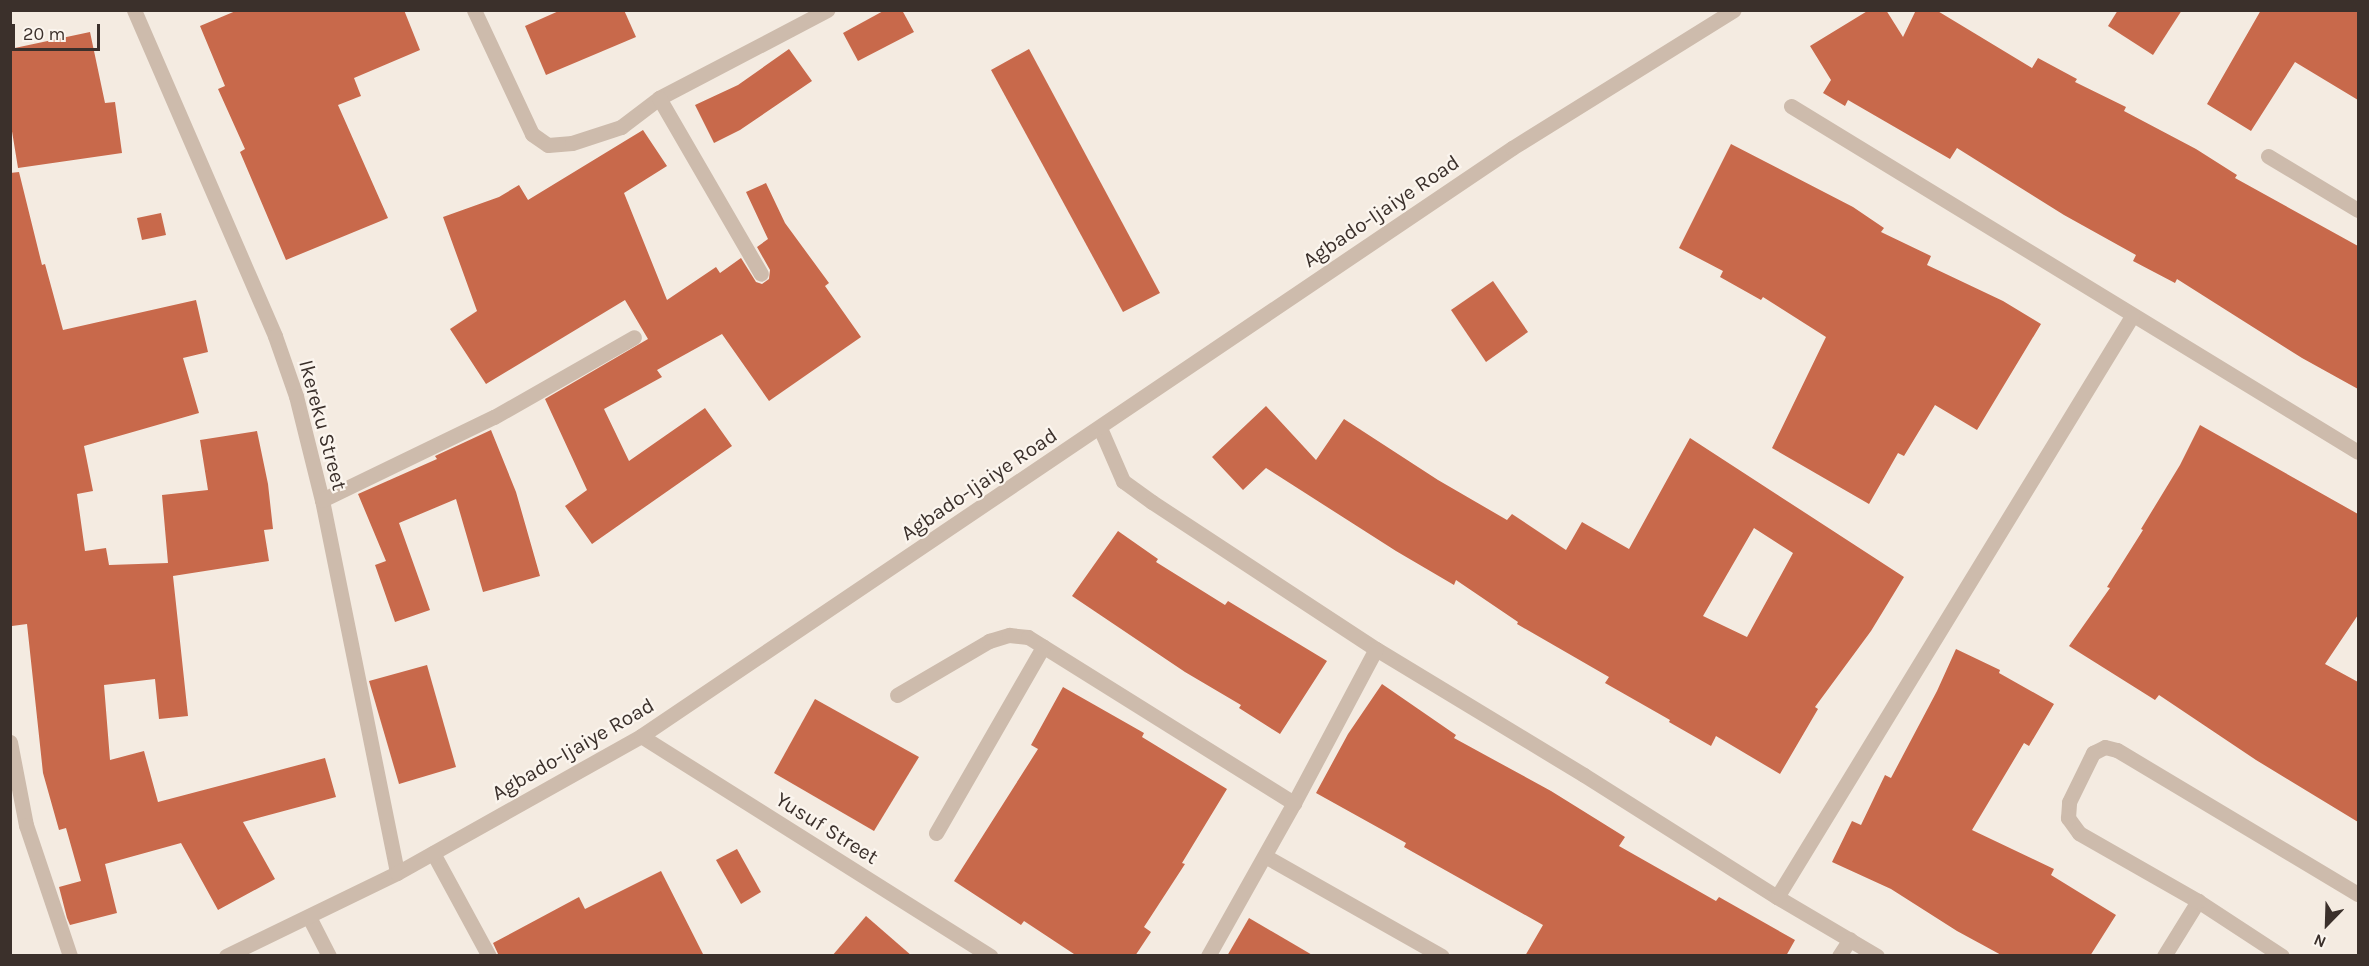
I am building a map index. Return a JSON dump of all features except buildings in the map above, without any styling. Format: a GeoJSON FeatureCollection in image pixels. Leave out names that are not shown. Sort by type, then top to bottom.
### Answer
{"type":"FeatureCollection","features":[{"type":"Feature","properties":{"kind":"street","name":"Ikereku Street"},"geometry":{"type":"LineString","coordinates":[[134,10],[275,336],[296,396],[322,500],[397,873]]}},
{"type":"Feature","properties":{"kind":"street"},"geometry":{"type":"LineString","coordinates":[[474,10],[532,134],[548,145],[572,144],[621,127],[659,98],[827,10]]}},
{"type":"Feature","properties":{"kind":"street","name":"Agbado-Ijaiye Road"},"geometry":{"type":"LineString","coordinates":[[226,956],[397,873],[641,736],[1100,428],[1512,147],[1734,10]]}},
{"type":"Feature","properties":{"kind":"street"},"geometry":{"type":"LineString","coordinates":[[659,98],[761,274]]}},
{"type":"Feature","properties":{"kind":"street"},"geometry":{"type":"LineString","coordinates":[[1791,106],[2358,452]]}},
{"type":"Feature","properties":{"kind":"street"},"geometry":{"type":"LineString","coordinates":[[2268,156],[2358,210]]}},
{"type":"Feature","properties":{"kind":"street"},"geometry":{"type":"LineString","coordinates":[[1777,897],[2132,316]]}},
{"type":"Feature","properties":{"kind":"street"},"geometry":{"type":"LineString","coordinates":[[322,500],[494,417],[634,337]]}},
{"type":"Feature","properties":{"kind":"street"},"geometry":{"type":"LineString","coordinates":[[1100,428],[1123,481],[1376,649],[1584,775],[1777,897],[1877,956]]}},
{"type":"Feature","properties":{"kind":"street"},"geometry":{"type":"LineString","coordinates":[[897,695],[989,641],[1009,635],[1028,637],[1294,803]]}},
{"type":"Feature","properties":{"kind":"street"},"geometry":{"type":"LineString","coordinates":[[936,833],[1043,646]]}},
{"type":"Feature","properties":{"kind":"street"},"geometry":{"type":"LineString","coordinates":[[1208,956],[1265,856],[1376,649]]}},
{"type":"Feature","properties":{"kind":"street","name":"Yusuf Street"},"geometry":{"type":"LineString","coordinates":[[641,736],[991,956]]}},
{"type":"Feature","properties":{"kind":"street"},"geometry":{"type":"LineString","coordinates":[[10,742],[26,825],[70,956]]}},
{"type":"Feature","properties":{"kind":"street"},"geometry":{"type":"LineString","coordinates":[[2282,956],[2198,901],[2079,833],[2068,818],[2069,802],[2093,753],[2104,747],[2116,750],[2358,894]]}},
{"type":"Feature","properties":{"kind":"street"},"geometry":{"type":"LineString","coordinates":[[433,853],[489,956]]}},
{"type":"Feature","properties":{"kind":"street"},"geometry":{"type":"LineString","coordinates":[[1265,856],[1442,956]]}},
{"type":"Feature","properties":{"kind":"street"},"geometry":{"type":"LineString","coordinates":[[2164,956],[2198,901]]}},
{"type":"Feature","properties":{"kind":"street"},"geometry":{"type":"LineString","coordinates":[[309,917],[329,956]]}},
{"type":"Feature","properties":{"kind":"street"},"geometry":{"type":"LineString","coordinates":[[1839,956],[1850,939]]}}]}
